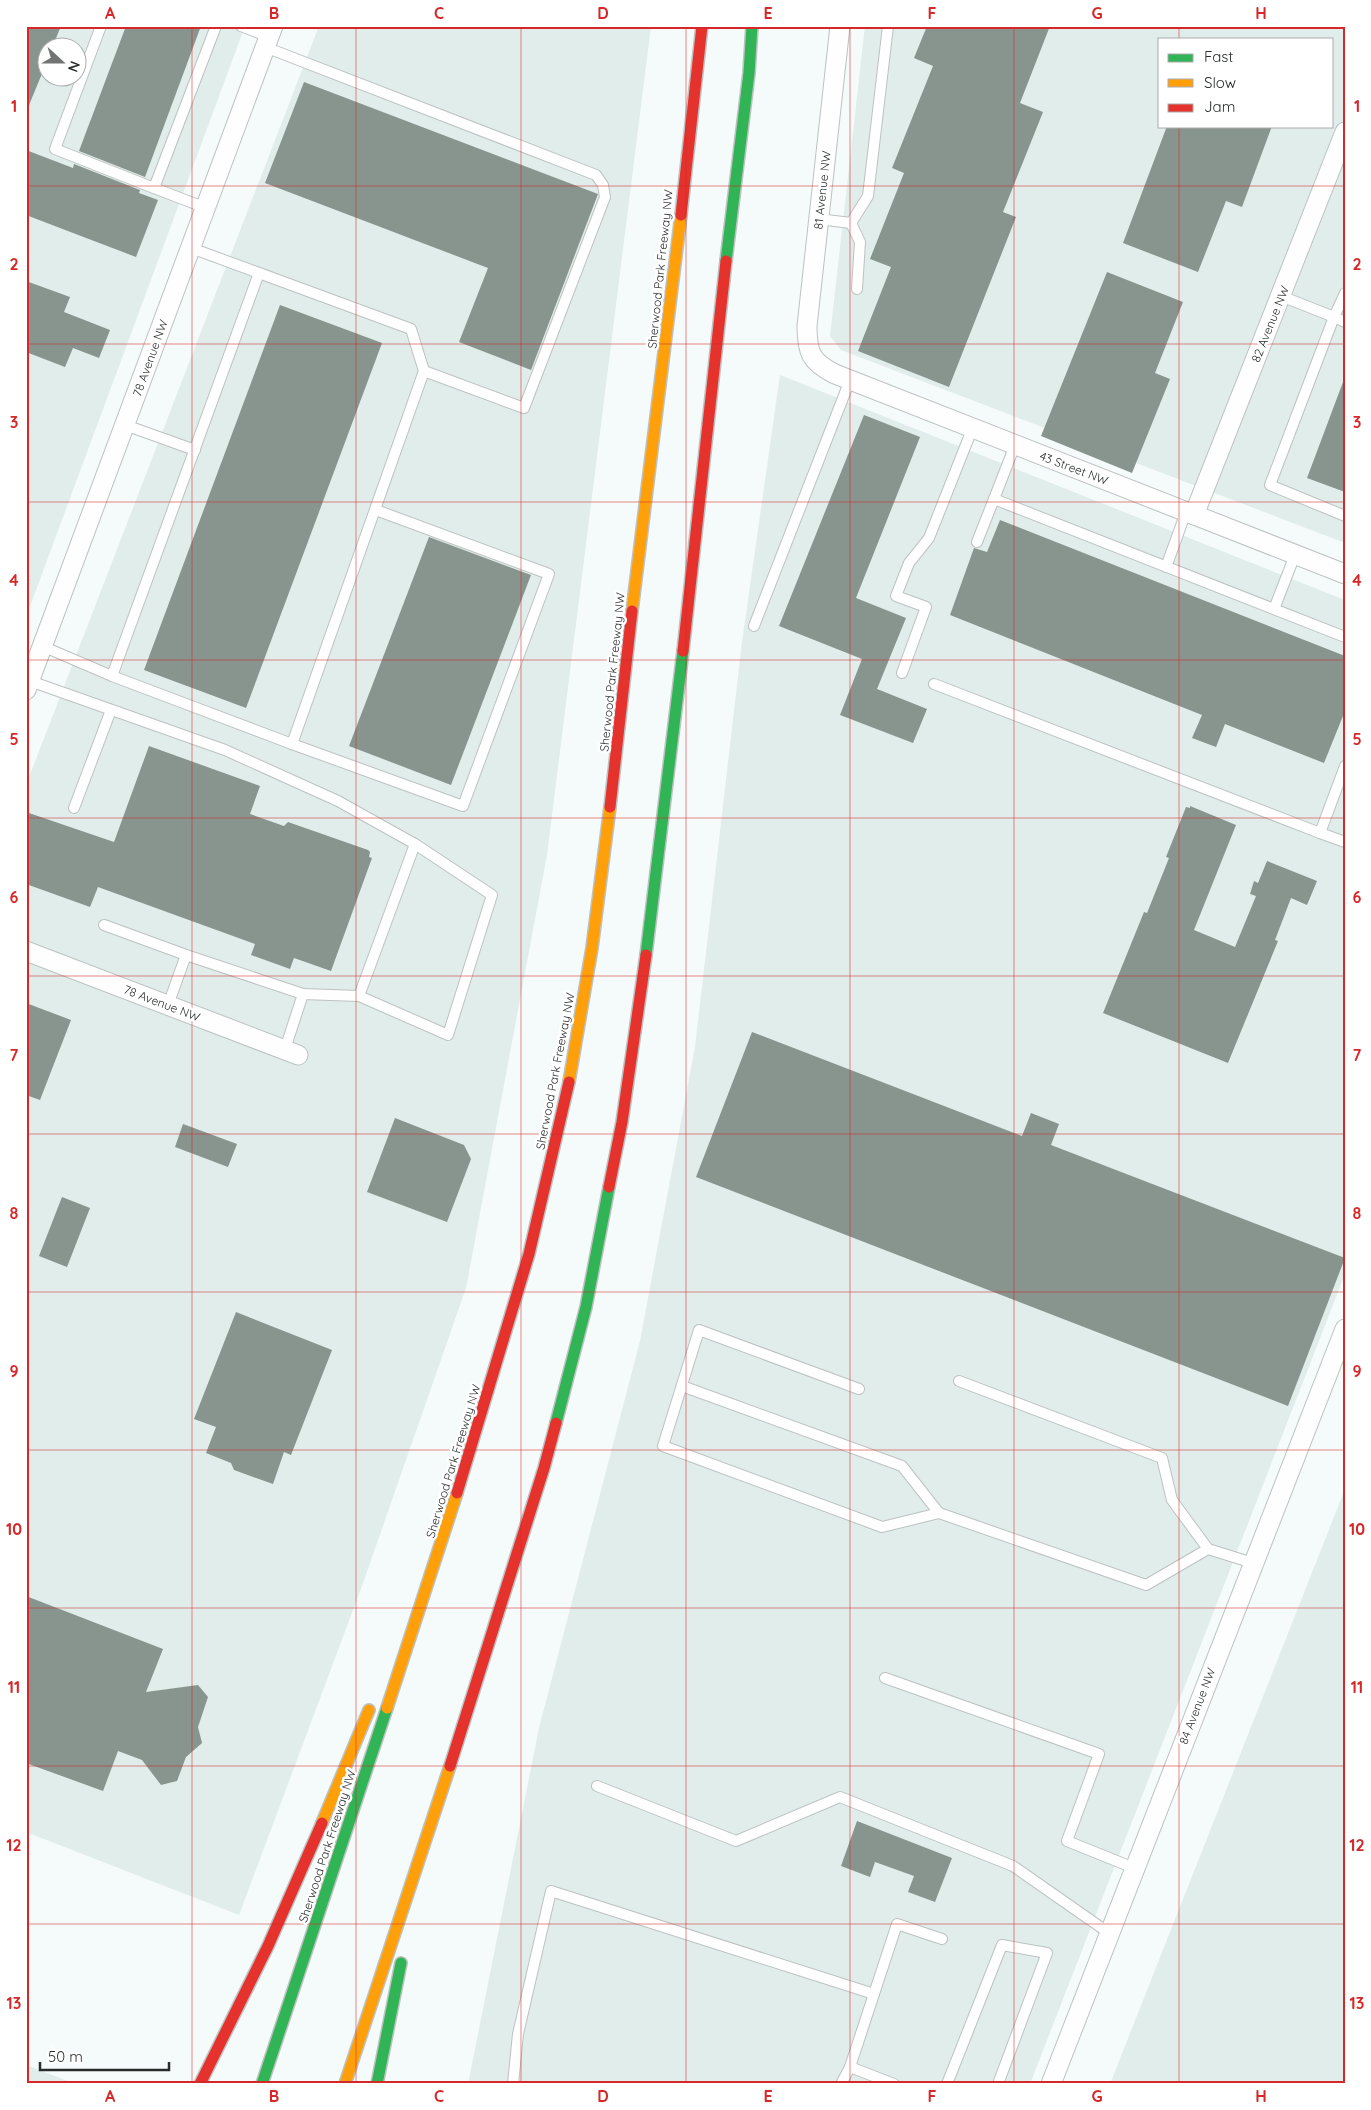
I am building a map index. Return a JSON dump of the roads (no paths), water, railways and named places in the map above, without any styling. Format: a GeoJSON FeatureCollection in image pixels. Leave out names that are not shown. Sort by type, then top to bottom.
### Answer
{"type":"FeatureCollection","features":[{"type":"Feature","properties":{"kind":"highway","name":"Sherwood Park Freeway NW"},"geometry":{"type":"LineString","coordinates":[[262,2084],[438,1555],[529,1254],[562,1118],[579,1031],[592,948],[617,752],[638,558],[665,352],[702,26]]}},
{"type":"Feature","properties":{"kind":"highway"},"geometry":{"type":"LineString","coordinates":[[345,2084],[421,1859],[544,1468],[586,1307],[622,1122],[661,837],[688,611],[714,355],[752,26]]}},
{"type":"Feature","properties":{"kind":"highway"},"geometry":{"type":"LineString","coordinates":[[392,1655],[438,1555]]}},
{"type":"Feature","properties":{"kind":"highway"},"geometry":{"type":"LineString","coordinates":[[200,2084],[259,1969],[303,1871],[373,1700]]}},
{"type":"Feature","properties":{"kind":"highway"},"geometry":{"type":"LineString","coordinates":[[406,1935],[421,1859]]}},
{"type":"Feature","properties":{"kind":"highway"},"geometry":{"type":"LineString","coordinates":[[377,2084],[403,1954]]}},
{"type":"Feature","properties":{"kind":"street","name":"81 Avenue NW"},"geometry":{"type":"LineString","coordinates":[[810,354],[807,326],[840,26]]}},
{"type":"Feature","properties":{"kind":"street","name":"78 Avenue NW"},"geometry":{"type":"LineString","coordinates":[[28,685],[269,37]]}},
{"type":"Feature","properties":{"kind":"street","name":"82 Avenue NW"},"geometry":{"type":"LineString","coordinates":[[1190,513],[1281,296],[1345,132]]}},
{"type":"Feature","properties":{"kind":"street","name":"43 Street NW"},"geometry":{"type":"LineString","coordinates":[[810,354],[822,368],[850,380],[1345,574]]}},
{"type":"Feature","properties":{"kind":"street","name":"78 Avenue NW"},"geometry":{"type":"LineString","coordinates":[[26,951],[292,1052]]}},
{"type":"Feature","properties":{"kind":"street","name":"84 Avenue NW"},"geometry":{"type":"LineString","coordinates":[[1052,2084],[1134,1868],[1345,1329]]}},
{"type":"Feature","properties":{"kind":"lane"},"geometry":{"type":"LineString","coordinates":[[102,26],[56,149],[206,208]]}},
{"type":"Feature","properties":{"kind":"lane"},"geometry":{"type":"LineString","coordinates":[[154,188],[216,26]]}},
{"type":"Feature","properties":{"kind":"lane"},"geometry":{"type":"LineString","coordinates":[[241,26],[596,175],[603,185],[605,197],[524,408],[424,371]]}},
{"type":"Feature","properties":{"kind":"lane"},"geometry":{"type":"LineString","coordinates":[[851,223],[868,196],[888,26]]}},
{"type":"Feature","properties":{"kind":"lane"},"geometry":{"type":"LineString","coordinates":[[818,219],[851,223]]}},
{"type":"Feature","properties":{"kind":"lane"},"geometry":{"type":"LineString","coordinates":[[851,223],[860,242],[857,289]]}},
{"type":"Feature","properties":{"kind":"lane"},"geometry":{"type":"LineString","coordinates":[[191,248],[411,329],[424,371],[292,744]]}},
{"type":"Feature","properties":{"kind":"lane"},"geometry":{"type":"LineString","coordinates":[[112,676],[260,273]]}},
{"type":"Feature","properties":{"kind":"lane"},"geometry":{"type":"LineString","coordinates":[[1345,293],[1342,306],[1334,318],[1270,485],[1345,516]]}},
{"type":"Feature","properties":{"kind":"lane"},"geometry":{"type":"LineString","coordinates":[[1281,296],[1345,322]]}},
{"type":"Feature","properties":{"kind":"lane"},"geometry":{"type":"LineString","coordinates":[[754,626],[850,380]]}},
{"type":"Feature","properties":{"kind":"lane"},"geometry":{"type":"LineString","coordinates":[[125,425],[195,450]]}},
{"type":"Feature","properties":{"kind":"lane"},"geometry":{"type":"LineString","coordinates":[[902,673],[926,607],[896,596],[909,563],[930,538],[973,427]]}},
{"type":"Feature","properties":{"kind":"lane"},"geometry":{"type":"LineString","coordinates":[[977,542],[1015,445]]}},
{"type":"Feature","properties":{"kind":"lane"},"geometry":{"type":"LineString","coordinates":[[994,499],[1345,637]]}},
{"type":"Feature","properties":{"kind":"lane"},"geometry":{"type":"LineString","coordinates":[[42,646],[112,676],[463,806],[549,574],[376,510]]}},
{"type":"Feature","properties":{"kind":"lane"},"geometry":{"type":"LineString","coordinates":[[1166,567],[1190,513]]}},
{"type":"Feature","properties":{"kind":"lane"},"geometry":{"type":"LineString","coordinates":[[1274,609],[1295,555]]}},
{"type":"Feature","properties":{"kind":"lane"},"geometry":{"type":"LineString","coordinates":[[934,684],[1320,834],[1345,842]]}},
{"type":"Feature","properties":{"kind":"lane"},"geometry":{"type":"LineString","coordinates":[[28,685],[111,710],[225,750],[338,801],[415,844],[492,895],[448,1035],[359,996],[303,994],[104,925]]}},
{"type":"Feature","properties":{"kind":"lane"},"geometry":{"type":"LineString","coordinates":[[74,808],[111,710]]}},
{"type":"Feature","properties":{"kind":"lane"},"geometry":{"type":"LineString","coordinates":[[1320,834],[1345,766]]}},
{"type":"Feature","properties":{"kind":"lane"},"geometry":{"type":"LineString","coordinates":[[359,996],[415,844]]}},
{"type":"Feature","properties":{"kind":"lane"},"geometry":{"type":"LineString","coordinates":[[168,1005],[186,955]]}},
{"type":"Feature","properties":{"kind":"lane"},"geometry":{"type":"LineString","coordinates":[[292,1052],[303,994]]}},
{"type":"Feature","properties":{"kind":"lane"},"geometry":{"type":"LineString","coordinates":[[859,1389],[699,1330],[663,1446],[882,1527],[939,1513]]}},
{"type":"Feature","properties":{"kind":"lane"},"geometry":{"type":"LineString","coordinates":[[960,1381],[1162,1458],[1172,1500],[1208,1549],[1253,1563]]}},
{"type":"Feature","properties":{"kind":"lane"},"geometry":{"type":"LineString","coordinates":[[682,1386],[902,1466],[939,1513],[1146,1585],[1208,1549]]}},
{"type":"Feature","properties":{"kind":"lane"},"geometry":{"type":"LineString","coordinates":[[885,1678],[1099,1754],[1067,1841],[1134,1868]]}},
{"type":"Feature","properties":{"kind":"lane"},"geometry":{"type":"LineString","coordinates":[[597,1786],[736,1841],[840,1798],[1013,1866],[1050,1894],[1109,1933]]}},
{"type":"Feature","properties":{"kind":"lane"},"geometry":{"type":"LineString","coordinates":[[513,2084],[518,2034],[551,1891],[874,1994]]}},
{"type":"Feature","properties":{"kind":"lane"},"geometry":{"type":"LineString","coordinates":[[841,2084],[850,2067],[897,1924],[942,1939]]}},
{"type":"Feature","properties":{"kind":"lane"},"geometry":{"type":"LineString","coordinates":[[947,2084],[1002,1945],[1047,1953],[998,2084]]}},
{"type":"Feature","properties":{"kind":"lane"},"geometry":{"type":"LineString","coordinates":[[850,2067],[894,2084]]}}]}
